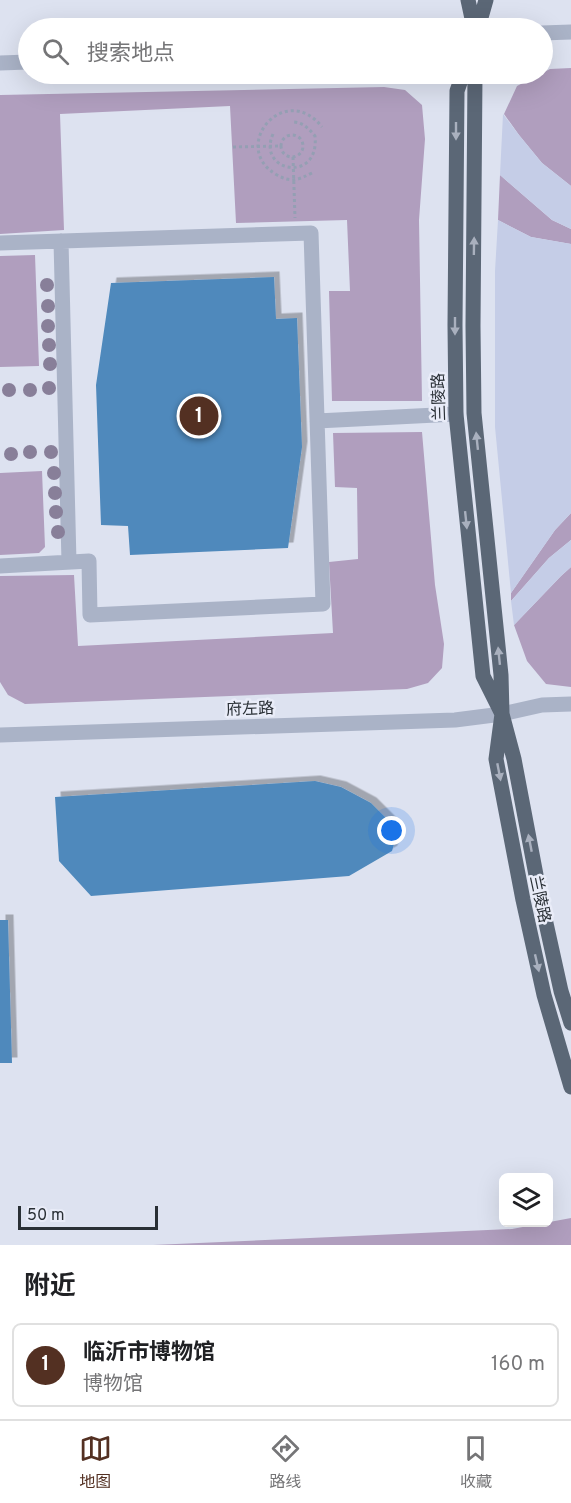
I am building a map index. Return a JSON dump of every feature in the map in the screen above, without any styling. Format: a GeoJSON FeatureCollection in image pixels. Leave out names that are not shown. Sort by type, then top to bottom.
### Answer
{"type":"FeatureCollection","features":[{"type":"Feature","properties":{"kind":"main road"},"geometry":{"type":"LineString","coordinates":[[468,0],[472,18]]}},
{"type":"Feature","properties":{"kind":"main road"},"geometry":{"type":"LineString","coordinates":[[481,18],[486,0]]}},
{"type":"Feature","properties":{"kind":"main road","name":"兰陵路"},"geometry":{"type":"LineString","coordinates":[[459,84],[457,90],[456,414],[483,676],[502,714],[514,759],[561,991],[571,1023]]}},
{"type":"Feature","properties":{"kind":"main road","name":"兰陵路"},"geometry":{"type":"LineString","coordinates":[[475,84],[474,413],[501,675],[502,714],[496,759],[544,995],[571,1087]]}},
{"type":"Feature","properties":{"kind":"street"},"geometry":{"type":"LineString","coordinates":[[553,33],[571,32]]}},
{"type":"Feature","properties":{"kind":"street"},"geometry":{"type":"LineString","coordinates":[[553,43],[571,42]]}},
{"type":"Feature","properties":{"kind":"street"},"geometry":{"type":"LineString","coordinates":[[0,53],[18,52]]}},
{"type":"Feature","properties":{"kind":"street"},"geometry":{"type":"LineString","coordinates":[[0,63],[18,62]]}},
{"type":"Feature","properties":{"kind":"street"},"geometry":{"type":"LineString","coordinates":[[0,243],[311,233],[323,604],[90,615],[89,561],[0,566]]}},
{"type":"Feature","properties":{"kind":"street"},"geometry":{"type":"LineString","coordinates":[[61,241],[69,562]]}},
{"type":"Feature","properties":{"kind":"street"},"geometry":{"type":"LineString","coordinates":[[317,421],[456,414]]}},
{"type":"Feature","properties":{"kind":"street","name":"府左路"},"geometry":{"type":"LineString","coordinates":[[0,735],[454,720],[502,714],[542,705],[571,704]]}},
{"type":"Feature","properties":{"kind":"street","name":"府左路"},"geometry":{"type":"LineString","coordinates":[[0,725],[453,710],[502,714],[571,714]]}},
{"type":"Feature","properties":{"kind":"path"},"geometry":{"type":"LineString","coordinates":[[312,173],[294,181],[269,171],[260,157],[258,139],[265,124],[278,114],[288,111],[308,114],[322,127]]}},
{"type":"Feature","properties":{"kind":"path"},"geometry":{"type":"LineString","coordinates":[[273,134],[270,146],[272,156],[277,162],[294,168],[306,164],[315,152],[315,136],[300,123],[294,123]]}},
{"type":"Feature","properties":{"kind":"path"},"geometry":{"type":"LineString","coordinates":[[292,134],[300,137],[304,147],[300,154],[293,157],[283,153],[280,146],[285,136],[292,134]]}},
{"type":"Feature","properties":{"kind":"path"},"geometry":{"type":"LineString","coordinates":[[232,147],[280,146]]}},
{"type":"Feature","properties":{"kind":"path"},"geometry":{"type":"LineString","coordinates":[[293,157],[296,234]]}},
{"type":"Feature","properties":{"kind":"shaded area"},"geometry":{"type":"Polygon","coordinates":[[[571,68],[571,186],[542,163],[504,114],[517,86],[553,84],[553,69],[571,68]]]}},
{"type":"Feature","properties":{"kind":"shaded area"},"geometry":{"type":"Polygon","coordinates":[[[384,87],[405,90],[422,105],[425,139],[419,220],[422,401],[332,401],[329,291],[350,291],[347,220],[236,223],[230,106],[60,114],[64,230],[0,234],[0,95],[384,87]]]}},
{"type":"Feature","properties":{"kind":"shaded area"},"geometry":{"type":"Polygon","coordinates":[[[503,114],[542,163],[571,186],[571,229],[552,220],[500,175],[503,114]]]}},
{"type":"Feature","properties":{"kind":"shaded area"},"geometry":{"type":"Polygon","coordinates":[[[500,175],[552,220],[571,229],[571,244],[531,237],[498,220],[500,175]]]}},
{"type":"Feature","properties":{"kind":"shaded area"},"geometry":{"type":"Polygon","coordinates":[[[498,220],[531,237],[571,244],[571,513],[555,530],[511,593],[495,427],[495,271],[498,220]]]}},
{"type":"Feature","properties":{"kind":"shaded area"},"geometry":{"type":"Polygon","coordinates":[[[35,255],[39,366],[0,367],[0,256],[35,255]]]}},
{"type":"Feature","properties":{"kind":"shaded area"},"geometry":{"type":"Polygon","coordinates":[[[422,432],[435,585],[444,644],[442,668],[428,683],[407,689],[25,704],[8,695],[0,682],[0,576],[74,575],[78,646],[333,633],[329,562],[358,559],[357,488],[335,487],[333,433],[422,432]]]}},
{"type":"Feature","properties":{"kind":"shaded area"},"geometry":{"type":"Polygon","coordinates":[[[42,471],[45,547],[39,553],[0,555],[0,473],[42,471]]]}},
{"type":"Feature","properties":{"kind":"shaded area"},"geometry":{"type":"Polygon","coordinates":[[[571,513],[571,540],[549,558],[511,601],[511,593],[555,530],[571,513]]]}},
{"type":"Feature","properties":{"kind":"shaded area"},"geometry":{"type":"Polygon","coordinates":[[[571,540],[571,567],[514,625],[511,601],[549,558],[571,540]]]}},
{"type":"Feature","properties":{"kind":"shaded area"},"geometry":{"type":"Polygon","coordinates":[[[571,567],[571,687],[546,684],[527,661],[514,625],[571,567]]]}},
{"type":"Feature","properties":{"kind":"shaded area"},"geometry":{"type":"Polygon","coordinates":[[[571,1218],[571,1245],[153,1245],[553,1227],[553,1221],[571,1218]]]}},
{"type":"Feature","properties":{"kind":"building"},"geometry":{"type":"Polygon","coordinates":[[[274,277],[276,319],[297,318],[302,447],[288,548],[130,555],[128,526],[101,525],[96,385],[111,283],[274,277]]]}},
{"type":"Feature","properties":{"kind":"building"},"geometry":{"type":"Polygon","coordinates":[[[315,781],[341,787],[371,803],[398,830],[392,851],[349,876],[91,896],[59,861],[55,797],[315,781]]]}},
{"type":"Feature","properties":{"kind":"building"},"geometry":{"type":"Polygon","coordinates":[[[0,920],[8,920],[12,1063],[0,1063],[0,920]]]}},
{"type":"Feature","properties":{"kind":"place","name":"临沂市博物馆"},"geometry":{"type":"Point","coordinates":[199,416]}}]}
